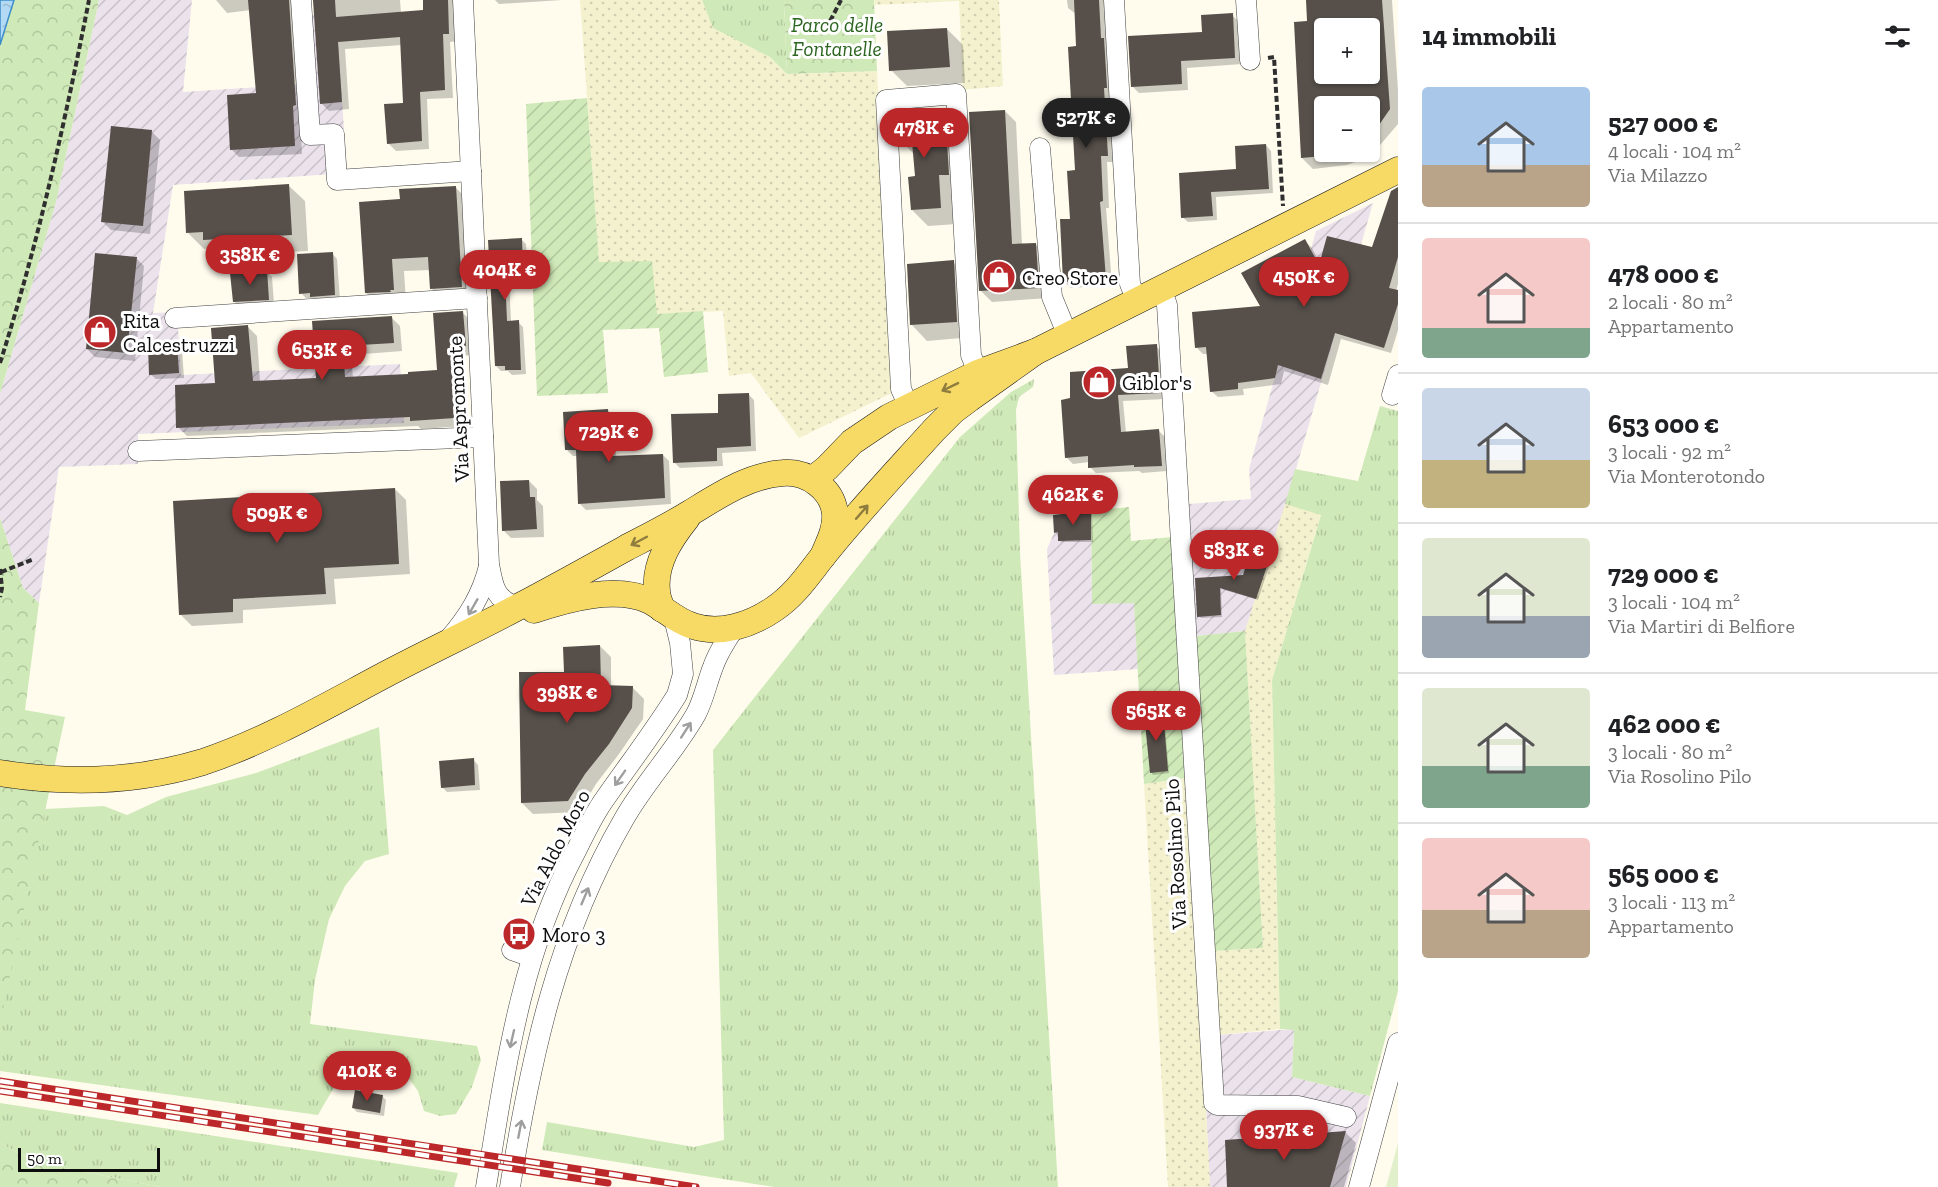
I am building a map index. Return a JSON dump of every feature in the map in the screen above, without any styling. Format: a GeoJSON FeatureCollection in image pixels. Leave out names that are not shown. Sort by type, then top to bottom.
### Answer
{"type":"FeatureCollection","features":[{"type":"Feature","properties":{"kind":"main road"},"geometry":{"type":"LineString","coordinates":[[813,479],[865,432],[909,407],[978,373],[1035,352],[1398,170]]}},
{"type":"Feature","properties":{"kind":"main road"},"geometry":{"type":"LineString","coordinates":[[393,670],[429,657],[507,620],[555,603],[587,596],[605,594],[640,598],[694,627],[712,629],[735,627],[751,622],[775,609],[796,590],[823,556],[953,411],[1035,352]]}},
{"type":"Feature","properties":{"kind":"main road"},"geometry":{"type":"LineString","coordinates":[[4,774],[61,780],[148,775],[179,768],[228,752],[295,722],[518,607],[691,513],[726,491],[764,476],[784,472],[798,474],[813,479],[826,491],[835,513],[834,532],[823,556]]}},
{"type":"Feature","properties":{"kind":"main road"},"geometry":{"type":"LineString","coordinates":[[668,614],[656,592],[657,573],[664,553],[691,513]]}},
{"type":"Feature","properties":{"kind":"street"},"geometry":{"type":"LineString","coordinates":[[301,0],[310,135],[334,134],[338,180],[471,171]]}},
{"type":"Feature","properties":{"kind":"street","name":"Via Aspromonte"},"geometry":{"type":"LineString","coordinates":[[463,0],[489,564],[497,594],[509,605],[518,607]]}},
{"type":"Feature","properties":{"kind":"street"},"geometry":{"type":"LineString","coordinates":[[1114,0],[1130,284],[1137,301]]}},
{"type":"Feature","properties":{"kind":"street"},"geometry":{"type":"LineString","coordinates":[[1246,0],[1250,60]]}},
{"type":"Feature","properties":{"kind":"street"},"geometry":{"type":"LineString","coordinates":[[909,407],[900,389],[886,100],[956,94],[971,355],[978,373]]}},
{"type":"Feature","properties":{"kind":"street"},"geometry":{"type":"LineString","coordinates":[[1040,148],[1052,297],[1068,336]]}},
{"type":"Feature","properties":{"kind":"street","name":"Via Rosolino Pilo"},"geometry":{"type":"LineString","coordinates":[[1161,289],[1167,305],[1214,1103],[1217,1105],[1298,1106],[1346,1117]]}},
{"type":"Feature","properties":{"kind":"street"},"geometry":{"type":"LineString","coordinates":[[175,318],[477,298]]}},
{"type":"Feature","properties":{"kind":"street"},"geometry":{"type":"LineString","coordinates":[[1392,395],[1398,375]]}},
{"type":"Feature","properties":{"kind":"street"},"geometry":{"type":"LineString","coordinates":[[138,451],[483,437]]}},
{"type":"Feature","properties":{"kind":"street","name":"Via Aspromonte"},"geometry":{"type":"LineString","coordinates":[[445,644],[465,622],[478,600],[489,564]]}},
{"type":"Feature","properties":{"kind":"street","name":"Via Aldo Moro"},"geometry":{"type":"LineString","coordinates":[[486,1187],[508,1055],[532,957],[551,904],[601,805],[677,695],[683,674],[680,643],[668,614]]}},
{"type":"Feature","properties":{"kind":"street"},"geometry":{"type":"LineString","coordinates":[[510,1187],[537,1043],[550,990],[571,931],[596,871],[625,817],[697,712],[714,665],[735,627]]}},
{"type":"Feature","properties":{"kind":"street"},"geometry":{"type":"LineString","coordinates":[[512,951],[532,957]]}},
{"type":"Feature","properties":{"kind":"street"},"geometry":{"type":"LineString","coordinates":[[1359,1187],[1398,1043]]}},
{"type":"Feature","properties":{"kind":"path"},"geometry":{"type":"LineString","coordinates":[[0,363],[39,227],[89,0]]}},
{"type":"Feature","properties":{"kind":"path"},"geometry":{"type":"LineString","coordinates":[[826,29],[841,0]]}},
{"type":"Feature","properties":{"kind":"path"},"geometry":{"type":"LineString","coordinates":[[1250,60],[1274,57],[1282,204]]}},
{"type":"Feature","properties":{"kind":"path"},"geometry":{"type":"LineString","coordinates":[[0,597],[2,588],[0,571],[34,559]]}},
{"type":"Feature","properties":{"kind":"shaded area"},"geometry":{"type":"Polygon","coordinates":[[[99,0],[192,0],[183,92],[308,84],[304,16],[336,13],[347,173],[173,185],[153,313],[177,312],[181,375],[400,364],[404,423],[138,434],[138,464],[59,467],[39,603],[23,588],[0,518],[0,394],[56,202],[99,0]]]}},
{"type":"Feature","properties":{"kind":"shaded area"},"geometry":{"type":"Polygon","coordinates":[[[580,0],[702,0],[713,28],[770,57],[787,74],[877,71],[894,392],[799,438],[751,373],[729,376],[723,311],[657,314],[599,262],[580,0]]]}},
{"type":"Feature","properties":{"kind":"shaded area"},"geometry":{"type":"Polygon","coordinates":[[[874,0],[999,0],[1003,86],[963,90],[959,1],[875,5],[874,0]]]}},
{"type":"Feature","properties":{"kind":"shaded area"},"geometry":{"type":"Polygon","coordinates":[[[1373,203],[1274,545],[1245,631],[1196,636],[1189,504],[1251,499],[1249,469],[1316,231],[1373,203]]]}},
{"type":"Feature","properties":{"kind":"shaded area"},"geometry":{"type":"Polygon","coordinates":[[[1285,504],[1321,514],[1272,680],[1280,1029],[1217,1035],[1213,951],[1263,948],[1245,631],[1285,504]]]}},
{"type":"Feature","properties":{"kind":"shaded area"},"geometry":{"type":"Polygon","coordinates":[[[1091,511],[1092,604],[1134,602],[1138,669],[1054,675],[1047,549],[1054,533],[1053,515],[1091,511]]]}},
{"type":"Feature","properties":{"kind":"shaded area"},"geometry":{"type":"Polygon","coordinates":[[[1187,778],[1210,1187],[1168,1187],[1144,784],[1187,778]]]}},
{"type":"Feature","properties":{"kind":"shaded area"},"geometry":{"type":"Polygon","coordinates":[[[1198,952],[1217,1035],[1294,1029],[1292,1077],[1370,1096],[1346,1187],[1210,1187],[1198,952]]]}},
{"type":"Feature","properties":{"kind":"green space"},"geometry":{"type":"Polygon","coordinates":[[[14,0],[99,0],[56,202],[0,394],[0,45],[14,0]]]}},
{"type":"Feature","properties":{"kind":"green space"},"geometry":{"type":"Polygon","coordinates":[[[702,0],[784,0],[787,74],[770,57],[713,28],[702,0]]]}},
{"type":"Feature","properties":{"kind":"green space","name":"Parco delle Fontanelle"},"geometry":{"type":"Polygon","coordinates":[[[784,0],[874,0],[877,71],[787,74],[784,0]]]}},
{"type":"Feature","properties":{"kind":"green space"},"geometry":{"type":"Polygon","coordinates":[[[587,98],[599,262],[652,261],[657,314],[703,311],[708,372],[664,377],[659,328],[603,330],[608,393],[537,396],[526,104],[587,98]]]}},
{"type":"Feature","properties":{"kind":"green space"},"geometry":{"type":"Polygon","coordinates":[[[1034,379],[1033,387],[1019,397],[1016,410],[1020,552],[1058,1187],[774,1187],[542,1150],[547,1122],[694,1147],[724,1140],[713,750],[960,437],[1011,392],[1034,379]]]}},
{"type":"Feature","properties":{"kind":"green space"},"geometry":{"type":"Polygon","coordinates":[[[1380,406],[1398,411],[1398,991],[1370,1096],[1292,1077],[1294,1030],[1280,1029],[1272,680],[1321,515],[1285,504],[1295,469],[1358,481],[1380,406]]]}},
{"type":"Feature","properties":{"kind":"green space"},"geometry":{"type":"Polygon","coordinates":[[[1129,507],[1131,541],[1172,537],[1187,778],[1144,784],[1134,603],[1092,604],[1091,511],[1129,507]]]}},
{"type":"Feature","properties":{"kind":"green space"},"geometry":{"type":"Polygon","coordinates":[[[0,518],[23,588],[39,603],[25,710],[65,717],[0,1023],[0,518]]]}},
{"type":"Feature","properties":{"kind":"green space"},"geometry":{"type":"Polygon","coordinates":[[[1245,631],[1263,948],[1213,951],[1196,636],[1245,631]]]}},
{"type":"Feature","properties":{"kind":"green space"},"geometry":{"type":"Polygon","coordinates":[[[379,727],[389,854],[365,861],[345,886],[329,919],[315,980],[310,1024],[477,1046],[481,1060],[472,1087],[456,1114],[440,1116],[424,1111],[418,1091],[404,1072],[376,1065],[365,1065],[347,1074],[334,1089],[318,1115],[0,1071],[0,808],[45,809],[104,806],[127,815],[166,797],[256,773],[379,727]]]}},
{"type":"Feature","properties":{"kind":"green space"},"geometry":{"type":"Polygon","coordinates":[[[0,1103],[458,1173],[454,1187],[161,1187],[35,1162],[0,1143],[0,1103]]]}},
{"type":"Feature","properties":{"kind":"green space"},"geometry":{"type":"Polygon","coordinates":[[[0,1143],[35,1162],[161,1187],[0,1187],[0,1143]]]}},
{"type":"Feature","properties":{"kind":"green space"},"geometry":{"type":"Polygon","coordinates":[[[1398,1143],[1398,1187],[1386,1187],[1398,1143]]]}},
{"type":"Feature","properties":{"kind":"water"},"geometry":{"type":"Polygon","coordinates":[[[0,0],[14,0],[0,45],[0,0]]]}},
{"type":"Feature","properties":{"kind":"building"},"geometry":{"type":"Polygon","coordinates":[[[248,0],[289,0],[296,105],[293,106],[295,146],[230,150],[227,95],[256,93],[248,0]]]}},
{"type":"Feature","properties":{"kind":"building"},"geometry":{"type":"Polygon","coordinates":[[[313,0],[335,0],[336,17],[423,10],[423,0],[448,0],[449,34],[443,34],[445,90],[420,92],[422,141],[387,144],[384,104],[403,103],[400,37],[338,42],[342,102],[320,104],[313,0]]]}},
{"type":"Feature","properties":{"kind":"building"},"geometry":{"type":"Polygon","coordinates":[[[1074,0],[1099,0],[1101,38],[1104,38],[1108,156],[1101,156],[1103,201],[1100,202],[1106,279],[1063,282],[1060,219],[1070,219],[1067,171],[1075,170],[1068,47],[1076,46],[1074,0]]]}},
{"type":"Feature","properties":{"kind":"building"},"geometry":{"type":"Polygon","coordinates":[[[1306,0],[1382,0],[1390,109],[1380,124],[1380,96],[1314,96],[1314,157],[1301,158],[1294,22],[1307,21],[1306,0]]]}},
{"type":"Feature","properties":{"kind":"building"},"geometry":{"type":"Polygon","coordinates":[[[1233,13],[1235,58],[1181,61],[1182,84],[1131,87],[1128,36],[1202,32],[1201,15],[1233,13]]]}},
{"type":"Feature","properties":{"kind":"building"},"geometry":{"type":"Polygon","coordinates":[[[947,28],[950,67],[889,71],[887,31],[947,28]]]}},
{"type":"Feature","properties":{"kind":"building"},"geometry":{"type":"Polygon","coordinates":[[[929,108],[931,142],[947,141],[949,175],[939,175],[941,208],[911,210],[908,177],[915,176],[912,142],[901,143],[899,111],[929,108]]]}},
{"type":"Feature","properties":{"kind":"building"},"geometry":{"type":"Polygon","coordinates":[[[1005,110],[1012,244],[1036,243],[1039,288],[979,291],[969,112],[1005,110]]]}},
{"type":"Feature","properties":{"kind":"building"},"geometry":{"type":"Polygon","coordinates":[[[111,126],[152,130],[143,226],[101,222],[111,126]]]}},
{"type":"Feature","properties":{"kind":"building"},"geometry":{"type":"Polygon","coordinates":[[[1266,144],[1269,189],[1211,192],[1213,216],[1181,218],[1179,173],[1236,169],[1235,146],[1266,144]]]}},
{"type":"Feature","properties":{"kind":"building"},"geometry":{"type":"Polygon","coordinates":[[[289,184],[292,235],[203,240],[203,232],[186,233],[184,191],[289,184]]]}},
{"type":"Feature","properties":{"kind":"building"},"geometry":{"type":"Polygon","coordinates":[[[456,186],[462,287],[430,289],[428,257],[392,259],[394,290],[365,293],[359,202],[400,199],[399,189],[456,186]]]}},
{"type":"Feature","properties":{"kind":"building"},"geometry":{"type":"Polygon","coordinates":[[[1398,187],[1398,257],[1389,288],[1398,290],[1398,304],[1384,348],[1335,333],[1321,379],[1278,365],[1275,378],[1238,383],[1238,389],[1210,392],[1206,347],[1195,348],[1192,312],[1260,306],[1241,273],[1305,239],[1319,265],[1327,236],[1372,247],[1391,191],[1398,187]]]}},
{"type":"Feature","properties":{"kind":"building"},"geometry":{"type":"Polygon","coordinates":[[[522,238],[523,273],[505,274],[507,321],[519,320],[521,370],[505,370],[505,366],[495,366],[488,240],[522,238]]]}},
{"type":"Feature","properties":{"kind":"building"},"geometry":{"type":"Polygon","coordinates":[[[333,252],[335,295],[310,297],[310,293],[299,294],[297,254],[333,252]]]}},
{"type":"Feature","properties":{"kind":"building"},"geometry":{"type":"Polygon","coordinates":[[[95,253],[137,257],[127,353],[86,349],[95,253]]]}},
{"type":"Feature","properties":{"kind":"building"},"geometry":{"type":"Polygon","coordinates":[[[954,260],[957,322],[910,325],[907,264],[954,260]]]}},
{"type":"Feature","properties":{"kind":"building"},"geometry":{"type":"Polygon","coordinates":[[[267,270],[269,300],[233,302],[230,273],[267,270]]]}},
{"type":"Feature","properties":{"kind":"building"},"geometry":{"type":"Polygon","coordinates":[[[463,311],[466,346],[450,347],[455,418],[410,421],[410,417],[176,428],[175,385],[215,383],[211,328],[248,325],[253,381],[316,378],[312,321],[392,316],[394,343],[343,346],[345,377],[408,374],[408,372],[437,370],[433,313],[463,311]]]}},
{"type":"Feature","properties":{"kind":"building"},"geometry":{"type":"Polygon","coordinates":[[[177,343],[179,373],[149,375],[148,344],[177,343]]]}},
{"type":"Feature","properties":{"kind":"building"},"geometry":{"type":"Polygon","coordinates":[[[1157,344],[1160,393],[1118,395],[1121,432],[1159,429],[1162,466],[1088,468],[1088,456],[1065,458],[1061,400],[1070,398],[1070,372],[1128,368],[1126,346],[1157,344]]]}},
{"type":"Feature","properties":{"kind":"building"},"geometry":{"type":"Polygon","coordinates":[[[749,393],[751,446],[717,448],[717,461],[673,463],[671,414],[718,413],[718,394],[749,393]]]}},
{"type":"Feature","properties":{"kind":"building"},"geometry":{"type":"Polygon","coordinates":[[[608,409],[611,456],[663,454],[665,498],[578,504],[576,450],[565,450],[563,412],[608,409]]]}},
{"type":"Feature","properties":{"kind":"building"},"geometry":{"type":"Polygon","coordinates":[[[529,480],[530,497],[535,497],[537,529],[502,531],[500,481],[529,480]]]}},
{"type":"Feature","properties":{"kind":"building"},"geometry":{"type":"Polygon","coordinates":[[[395,488],[399,564],[324,568],[326,594],[233,599],[233,612],[179,615],[173,501],[395,488]]]}},
{"type":"Feature","properties":{"kind":"building"},"geometry":{"type":"Polygon","coordinates":[[[1091,511],[1091,540],[1058,541],[1058,532],[1054,533],[1053,515],[1091,511]]]}},
{"type":"Feature","properties":{"kind":"building"},"geometry":{"type":"Polygon","coordinates":[[[1255,538],[1274,545],[1256,599],[1220,588],[1221,615],[1197,617],[1195,578],[1243,575],[1255,538]]]}},
{"type":"Feature","properties":{"kind":"building"},"geometry":{"type":"Polygon","coordinates":[[[600,645],[601,685],[633,686],[632,708],[568,801],[521,803],[519,672],[564,672],[563,647],[600,645]]]}},
{"type":"Feature","properties":{"kind":"building"},"geometry":{"type":"Polygon","coordinates":[[[1163,711],[1168,771],[1150,773],[1144,713],[1163,711]]]}},
{"type":"Feature","properties":{"kind":"building"},"geometry":{"type":"Polygon","coordinates":[[[474,758],[475,785],[441,788],[439,761],[474,758]]]}},
{"type":"Feature","properties":{"kind":"building"},"geometry":{"type":"Polygon","coordinates":[[[355,1090],[383,1095],[380,1113],[352,1108],[355,1090]]]}},
{"type":"Feature","properties":{"kind":"building"},"geometry":{"type":"Polygon","coordinates":[[[1346,1131],[1330,1187],[1227,1187],[1225,1140],[1346,1131]]]}},
{"type":"Feature","properties":{"kind":"railway"},"geometry":{"type":"LineString","coordinates":[[0,1081],[696,1187]]}},
{"type":"Feature","properties":{"kind":"railway"},"geometry":{"type":"LineString","coordinates":[[0,1091],[608,1183]]}},
{"type":"Feature","properties":{"kind":"place","name":"Creo Store"},"geometry":{"type":"Point","coordinates":[999,277]}},
{"type":"Feature","properties":{"kind":"place","name":"Rita Calcestruzzi"},"geometry":{"type":"Point","coordinates":[100,332]}},
{"type":"Feature","properties":{"kind":"place","name":"Giblor's"},"geometry":{"type":"Point","coordinates":[1099,382]}},
{"type":"Feature","properties":{"kind":"place","name":"Moro 3"},"geometry":{"type":"Point","coordinates":[519,934]}}]}
